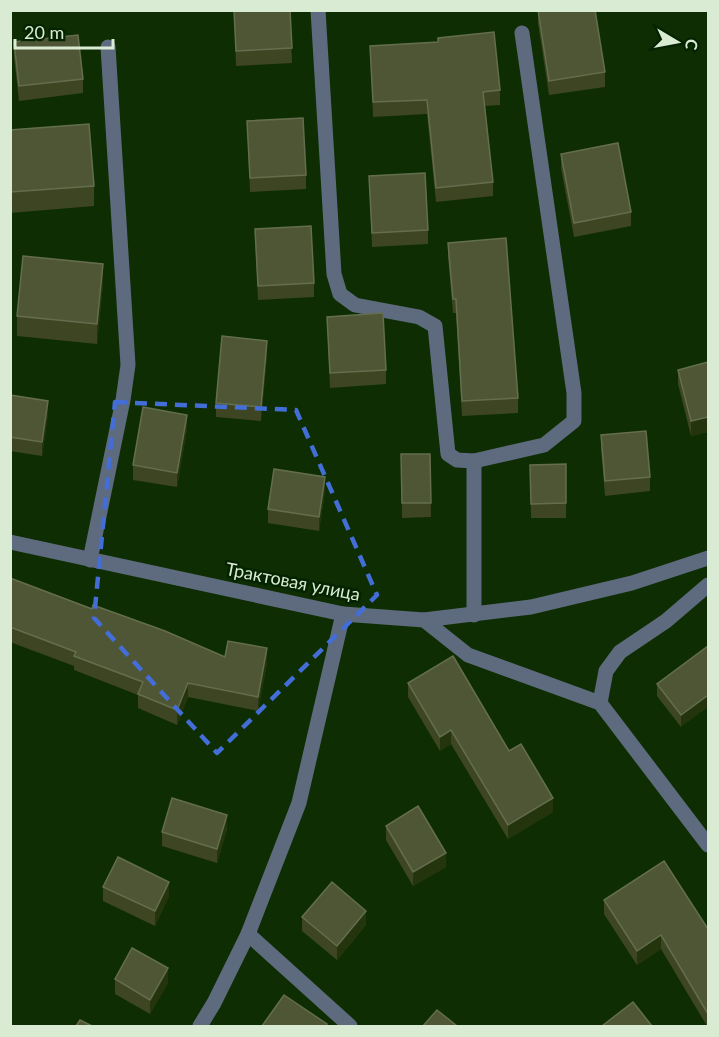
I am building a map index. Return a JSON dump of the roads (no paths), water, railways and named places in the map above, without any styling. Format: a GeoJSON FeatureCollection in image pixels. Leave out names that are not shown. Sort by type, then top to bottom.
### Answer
{"type":"FeatureCollection","features":[{"type":"Feature","properties":{"kind":"street"},"geometry":{"type":"LineString","coordinates":[[318,10],[334,274],[340,294],[355,305],[419,317],[435,326],[448,454],[457,460],[474,460],[544,445],[574,421],[574,393],[522,33]]}},
{"type":"Feature","properties":{"kind":"street"},"geometry":{"type":"LineString","coordinates":[[90,560],[128,365],[108,47]]}},
{"type":"Feature","properties":{"kind":"street"},"geometry":{"type":"LineString","coordinates":[[474,460],[474,615]]}},
{"type":"Feature","properties":{"kind":"street","name":"Трактовая улица"},"geometry":{"type":"LineString","coordinates":[[10,542],[343,614],[424,620],[531,607],[632,584],[708,558]]}},
{"type":"Feature","properties":{"kind":"street"},"geometry":{"type":"LineString","coordinates":[[600,703],[606,671],[620,652],[666,621],[708,585]]}},
{"type":"Feature","properties":{"kind":"street"},"geometry":{"type":"LineString","coordinates":[[200,1026],[214,1004],[248,934],[298,803],[343,614]]}},
{"type":"Feature","properties":{"kind":"street"},"geometry":{"type":"LineString","coordinates":[[424,620],[468,656],[600,703],[708,845]]}},
{"type":"Feature","properties":{"kind":"street"},"geometry":{"type":"LineString","coordinates":[[248,934],[350,1026]]}}]}
